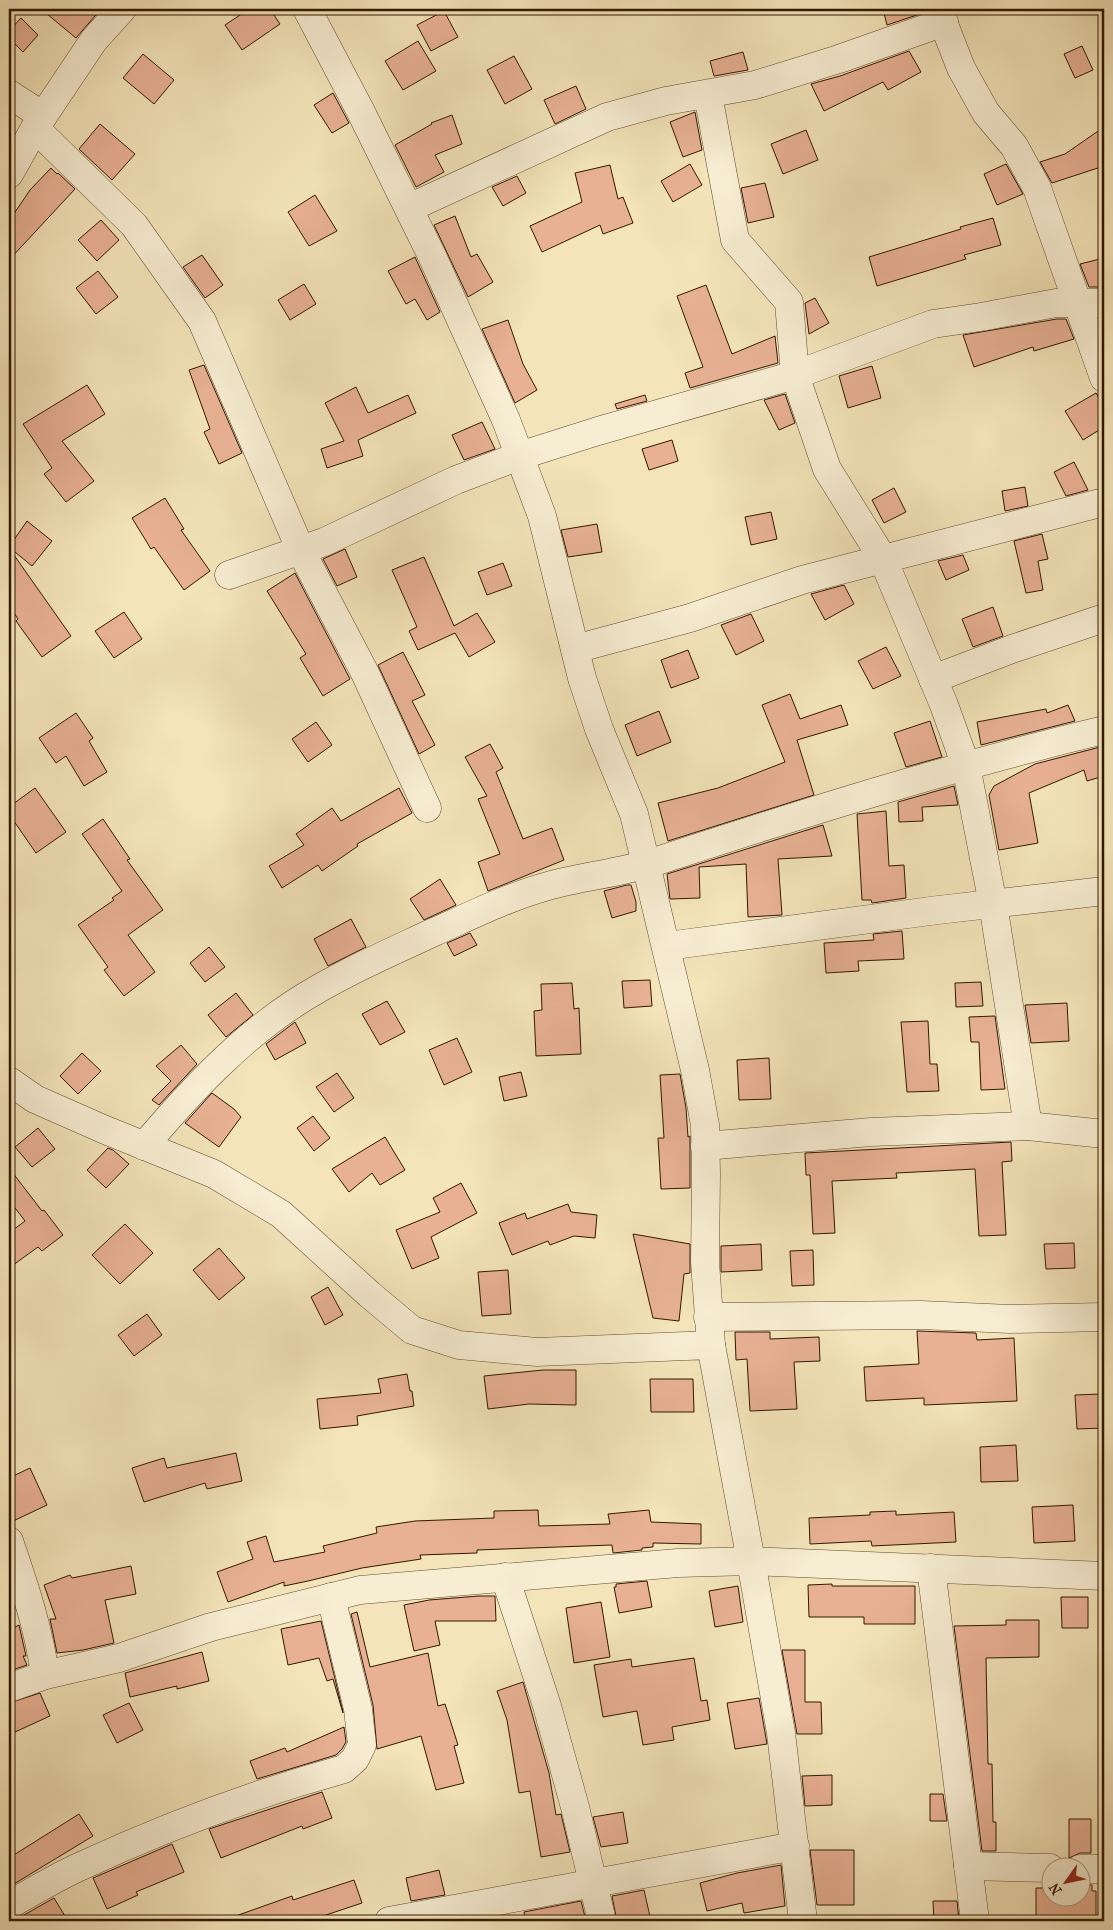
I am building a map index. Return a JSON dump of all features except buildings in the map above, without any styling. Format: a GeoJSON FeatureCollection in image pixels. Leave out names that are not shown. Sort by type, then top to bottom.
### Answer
{"type":"FeatureCollection","features":[{"type":"Feature","properties":{"kind":"street"},"geometry":{"type":"LineString","coordinates":[[9,174],[39,122],[94,40],[122,9]]}},
{"type":"Feature","properties":{"kind":"street"},"geometry":{"type":"LineString","coordinates":[[307,9],[409,208],[502,411],[542,516],[582,678],[599,729],[634,814],[667,946],[695,1070],[705,1125],[705,1262],[711,1344],[781,1733],[803,1921]]}},
{"type":"Feature","properties":{"kind":"street"},"geometry":{"type":"LineString","coordinates":[[409,208],[607,117],[666,101],[708,95],[765,82],[839,59],[941,15],[961,68],[986,112],[1014,146],[1037,188],[1104,378]]}},
{"type":"Feature","properties":{"kind":"street"},"geometry":{"type":"LineString","coordinates":[[9,94],[39,122],[134,225],[202,321],[301,551],[365,673],[427,808]]}},
{"type":"Feature","properties":{"kind":"street"},"geometry":{"type":"LineString","coordinates":[[708,95],[735,240],[789,302],[795,375],[827,469],[883,559],[933,679],[966,766],[993,904],[1028,1126]]}},
{"type":"Feature","properties":{"kind":"street"},"geometry":{"type":"LineString","coordinates":[[229,575],[324,542],[456,480],[519,456],[598,431],[795,375],[933,324],[1056,304],[1104,303]]}},
{"type":"Feature","properties":{"kind":"street"},"geometry":{"type":"LineString","coordinates":[[575,649],[690,618],[802,580],[1104,502]]}},
{"type":"Feature","properties":{"kind":"street"},"geometry":{"type":"LineString","coordinates":[[933,679],[1012,648],[1104,618]]}},
{"type":"Feature","properties":{"kind":"street"},"geometry":{"type":"LineString","coordinates":[[144,1146],[183,1099],[241,1044],[295,1003],[375,959],[477,912],[547,886],[647,865],[726,839],[1019,750],[1104,730]]}},
{"type":"Feature","properties":{"kind":"street"},"geometry":{"type":"LineString","coordinates":[[667,946],[1104,891]]}},
{"type":"Feature","properties":{"kind":"street"},"geometry":{"type":"LineString","coordinates":[[9,1081],[35,1099],[214,1174],[282,1214],[369,1294],[412,1330],[459,1345],[537,1352],[711,1344]]}},
{"type":"Feature","properties":{"kind":"street"},"geometry":{"type":"LineString","coordinates":[[705,1146],[871,1132],[1028,1126],[1104,1134]]}},
{"type":"Feature","properties":{"kind":"street"},"geometry":{"type":"LineString","coordinates":[[708,1317],[921,1315],[1010,1319],[1104,1317]]}},
{"type":"Feature","properties":{"kind":"street"},"geometry":{"type":"LineString","coordinates":[[9,1541],[30,1600],[42,1652],[45,1675]]}},
{"type":"Feature","properties":{"kind":"street"},"geometry":{"type":"LineString","coordinates":[[9,1688],[45,1675],[119,1658],[211,1627],[360,1590],[678,1563],[751,1561],[1104,1576]]}},
{"type":"Feature","properties":{"kind":"street"},"geometry":{"type":"LineString","coordinates":[[931,1568],[974,1921]]}},
{"type":"Feature","properties":{"kind":"street"},"geometry":{"type":"LineString","coordinates":[[505,1577],[548,1706],[576,1807],[602,1921]]}},
{"type":"Feature","properties":{"kind":"street"},"geometry":{"type":"LineString","coordinates":[[9,1905],[78,1867],[166,1829],[252,1796],[344,1769],[356,1759],[362,1745],[358,1709],[331,1597]]}},
{"type":"Feature","properties":{"kind":"street"},"geometry":{"type":"LineString","coordinates":[[389,1921],[794,1846]]}},
{"type":"Feature","properties":{"kind":"street"},"geometry":{"type":"LineString","coordinates":[[968,1866],[1040,1868]]}},
{"type":"Feature","properties":{"kind":"street"},"geometry":{"type":"LineString","coordinates":[[1090,1869],[1104,1869]]}}]}
